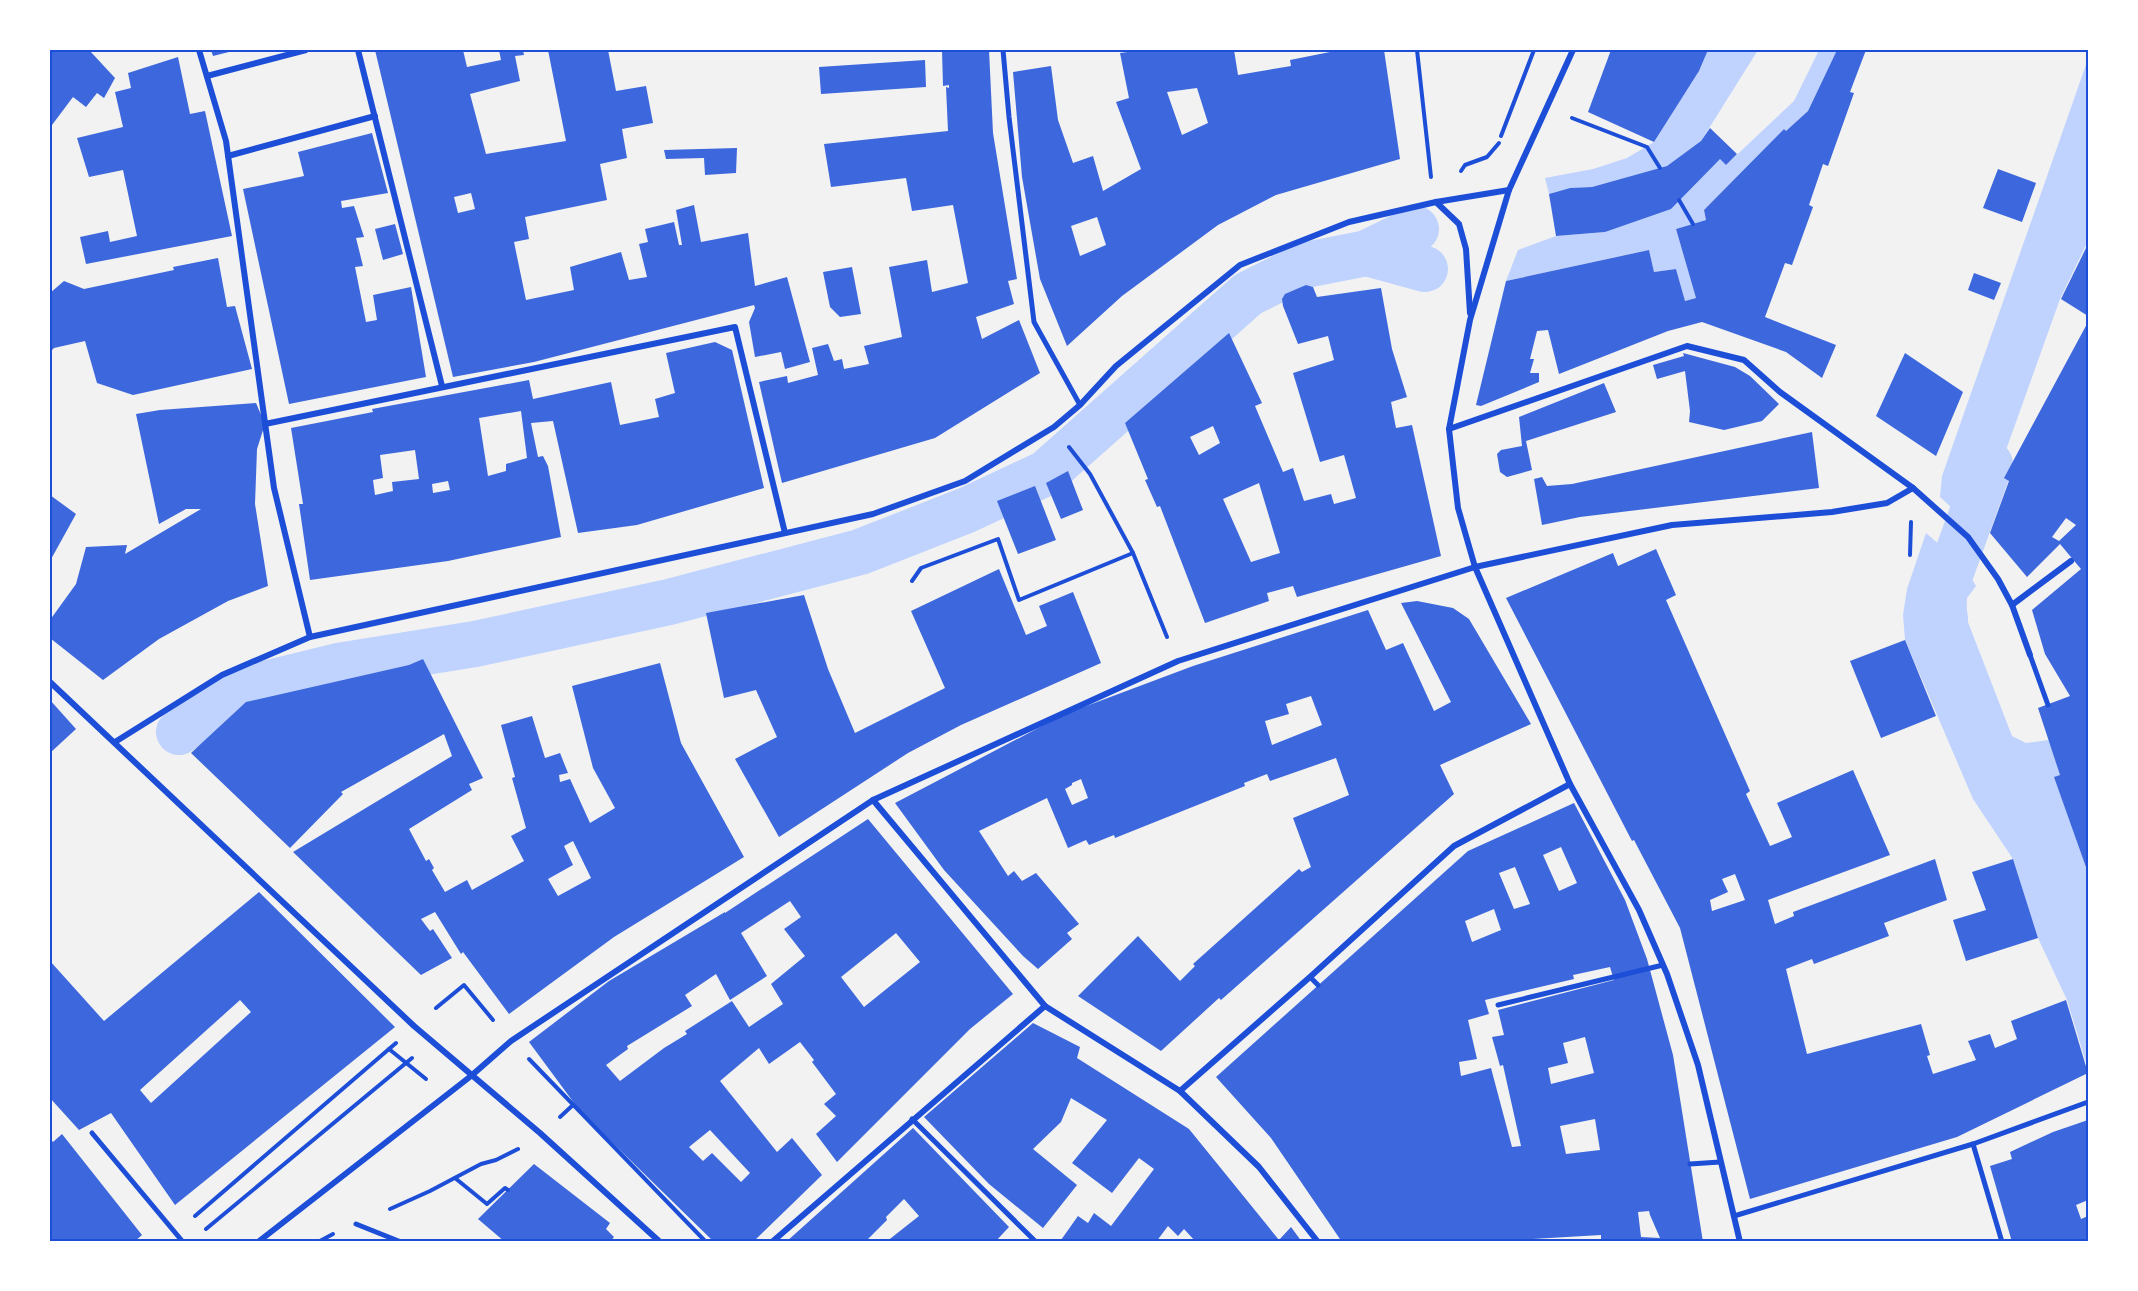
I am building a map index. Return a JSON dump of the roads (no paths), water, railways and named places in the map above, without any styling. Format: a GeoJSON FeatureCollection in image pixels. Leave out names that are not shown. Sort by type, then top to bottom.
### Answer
{"type":"FeatureCollection","features":[{"type":"Feature","properties":{"kind":"street"},"geometry":{"type":"LineString","coordinates":[[200,50],[226,141],[274,488],[310,637]]}},
{"type":"Feature","properties":{"kind":"street"},"geometry":{"type":"LineString","coordinates":[[207,76],[306,50]]}},
{"type":"Feature","properties":{"kind":"street"},"geometry":{"type":"LineString","coordinates":[[358,50],[441,386]]}},
{"type":"Feature","properties":{"kind":"street"},"geometry":{"type":"LineString","coordinates":[[1003,50],[1034,322],[1080,405]]}},
{"type":"Feature","properties":{"kind":"street"},"geometry":{"type":"LineString","coordinates":[[1573,50],[1509,190],[1470,320],[1449,429],[1458,508],[1475,567],[1569,784],[1639,910],[1663,965],[1698,1065],[1740,1242]]}},
{"type":"Feature","properties":{"kind":"street"},"geometry":{"type":"LineString","coordinates":[[228,156],[375,116]]}},
{"type":"Feature","properties":{"kind":"street"},"geometry":{"type":"LineString","coordinates":[[115,742],[222,675],[310,637],[873,514],[965,481],[1054,427],[1080,405],[1116,366],[1240,265],[1349,222],[1436,202],[1509,190]]}},
{"type":"Feature","properties":{"kind":"street"},"geometry":{"type":"LineString","coordinates":[[1436,202],[1459,225],[1466,249],[1470,320]]}},
{"type":"Feature","properties":{"kind":"street"},"geometry":{"type":"LineString","coordinates":[[265,423],[735,327],[785,533]]}},
{"type":"Feature","properties":{"kind":"street"},"geometry":{"type":"LineString","coordinates":[[1449,429],[1687,346],[1744,360],[1780,392],[1913,488],[1968,537],[1998,579],[2012,605],[2048,705]]}},
{"type":"Feature","properties":{"kind":"street"},"geometry":{"type":"LineString","coordinates":[[258,1242],[471,1076],[511,1041],[873,800],[1178,661],[1475,567],[1672,525],[1832,512],[1887,503],[1913,488]]}},
{"type":"Feature","properties":{"kind":"street"},"geometry":{"type":"LineString","coordinates":[[2012,605],[2071,561]]}},
{"type":"Feature","properties":{"kind":"street"},"geometry":{"type":"LineString","coordinates":[[50,682],[431,1042],[540,1133],[660,1242]]}},
{"type":"Feature","properties":{"kind":"street"},"geometry":{"type":"LineString","coordinates":[[1180,1091],[1454,846],[1569,784]]}},
{"type":"Feature","properties":{"kind":"street"},"geometry":{"type":"LineString","coordinates":[[873,800],[1045,1006],[1180,1091],[1259,1167],[1318,1242]]}},
{"type":"Feature","properties":{"kind":"street"},"geometry":{"type":"LineString","coordinates":[[1498,1005],[1663,965]]}},
{"type":"Feature","properties":{"kind":"street"},"geometry":{"type":"LineString","coordinates":[[1310,977],[1318,985]]}},
{"type":"Feature","properties":{"kind":"street"},"geometry":{"type":"LineString","coordinates":[[772,1242],[1045,1006]]}},
{"type":"Feature","properties":{"kind":"street"},"geometry":{"type":"LineString","coordinates":[[1734,1216],[1973,1144],[2088,1102]]}},
{"type":"Feature","properties":{"kind":"street"},"geometry":{"type":"LineString","coordinates":[[912,1119],[1036,1242]]}},
{"type":"Feature","properties":{"kind":"street"},"geometry":{"type":"LineString","coordinates":[[93,1133],[183,1242]]}},
{"type":"Feature","properties":{"kind":"street"},"geometry":{"type":"LineString","coordinates":[[1973,1144],[2002,1242]]}},
{"type":"Feature","properties":{"kind":"street"},"geometry":{"type":"LineString","coordinates":[[1690,1164],[1720,1162]]}},
{"type":"Feature","properties":{"kind":"street"},"geometry":{"type":"LineString","coordinates":[[356,1224],[401,1242]]}},
{"type":"Feature","properties":{"kind":"water"},"geometry":{"type":"Polygon","coordinates":[[[1708,50],[1758,50],[1701,141],[1667,166],[1592,187],[1570,188],[1549,194],[1545,178],[1593,169],[1627,158],[1654,142],[1699,71],[1708,50]]]}},
{"type":"Feature","properties":{"kind":"water"},"geometry":{"type":"Polygon","coordinates":[[[1819,50],[1837,50],[1808,111],[1786,131],[1784,129],[1704,210],[1706,220],[1676,229],[1696,298],[1685,301],[1676,269],[1654,272],[1649,250],[1506,281],[1518,250],[1556,236],[1605,232],[1720,159],[1726,165],[1794,101],[1819,50]]]}},
{"type":"Feature","properties":{"kind":"water"},"geometry":{"type":"Polygon","coordinates":[[[2088,59],[2088,241],[2060,299],[1977,531],[1940,497],[1942,476],[2088,59]]]}},
{"type":"Feature","properties":{"kind":"water"},"geometry":{"type":"Polygon","coordinates":[[[1926,533],[1964,566],[1976,586],[1967,598],[1966,617],[2012,736],[2026,743],[2049,740],[2060,775],[2055,777],[2088,874],[2088,1069],[2067,1000],[2038,938],[2013,859],[1973,799],[1905,640],[1903,615],[1907,589],[1926,533]]]}},
{"type":"Feature","properties":{"kind":"waterway"},"geometry":{"type":"LineString","coordinates":[[179,732],[237,691],[338,666],[475,644],[669,602],[860,552],[967,510],[1046,473],[1248,294],[1306,265],[1367,253],[1416,229]]}},
{"type":"Feature","properties":{"kind":"waterway"},"geometry":{"type":"LineString","coordinates":[[1367,253],[1425,269]]}},
{"type":"Feature","properties":{"kind":"waterway"},"geometry":{"type":"LineString","coordinates":[[1945,619],[1942,597],[1990,464]]}}]}
